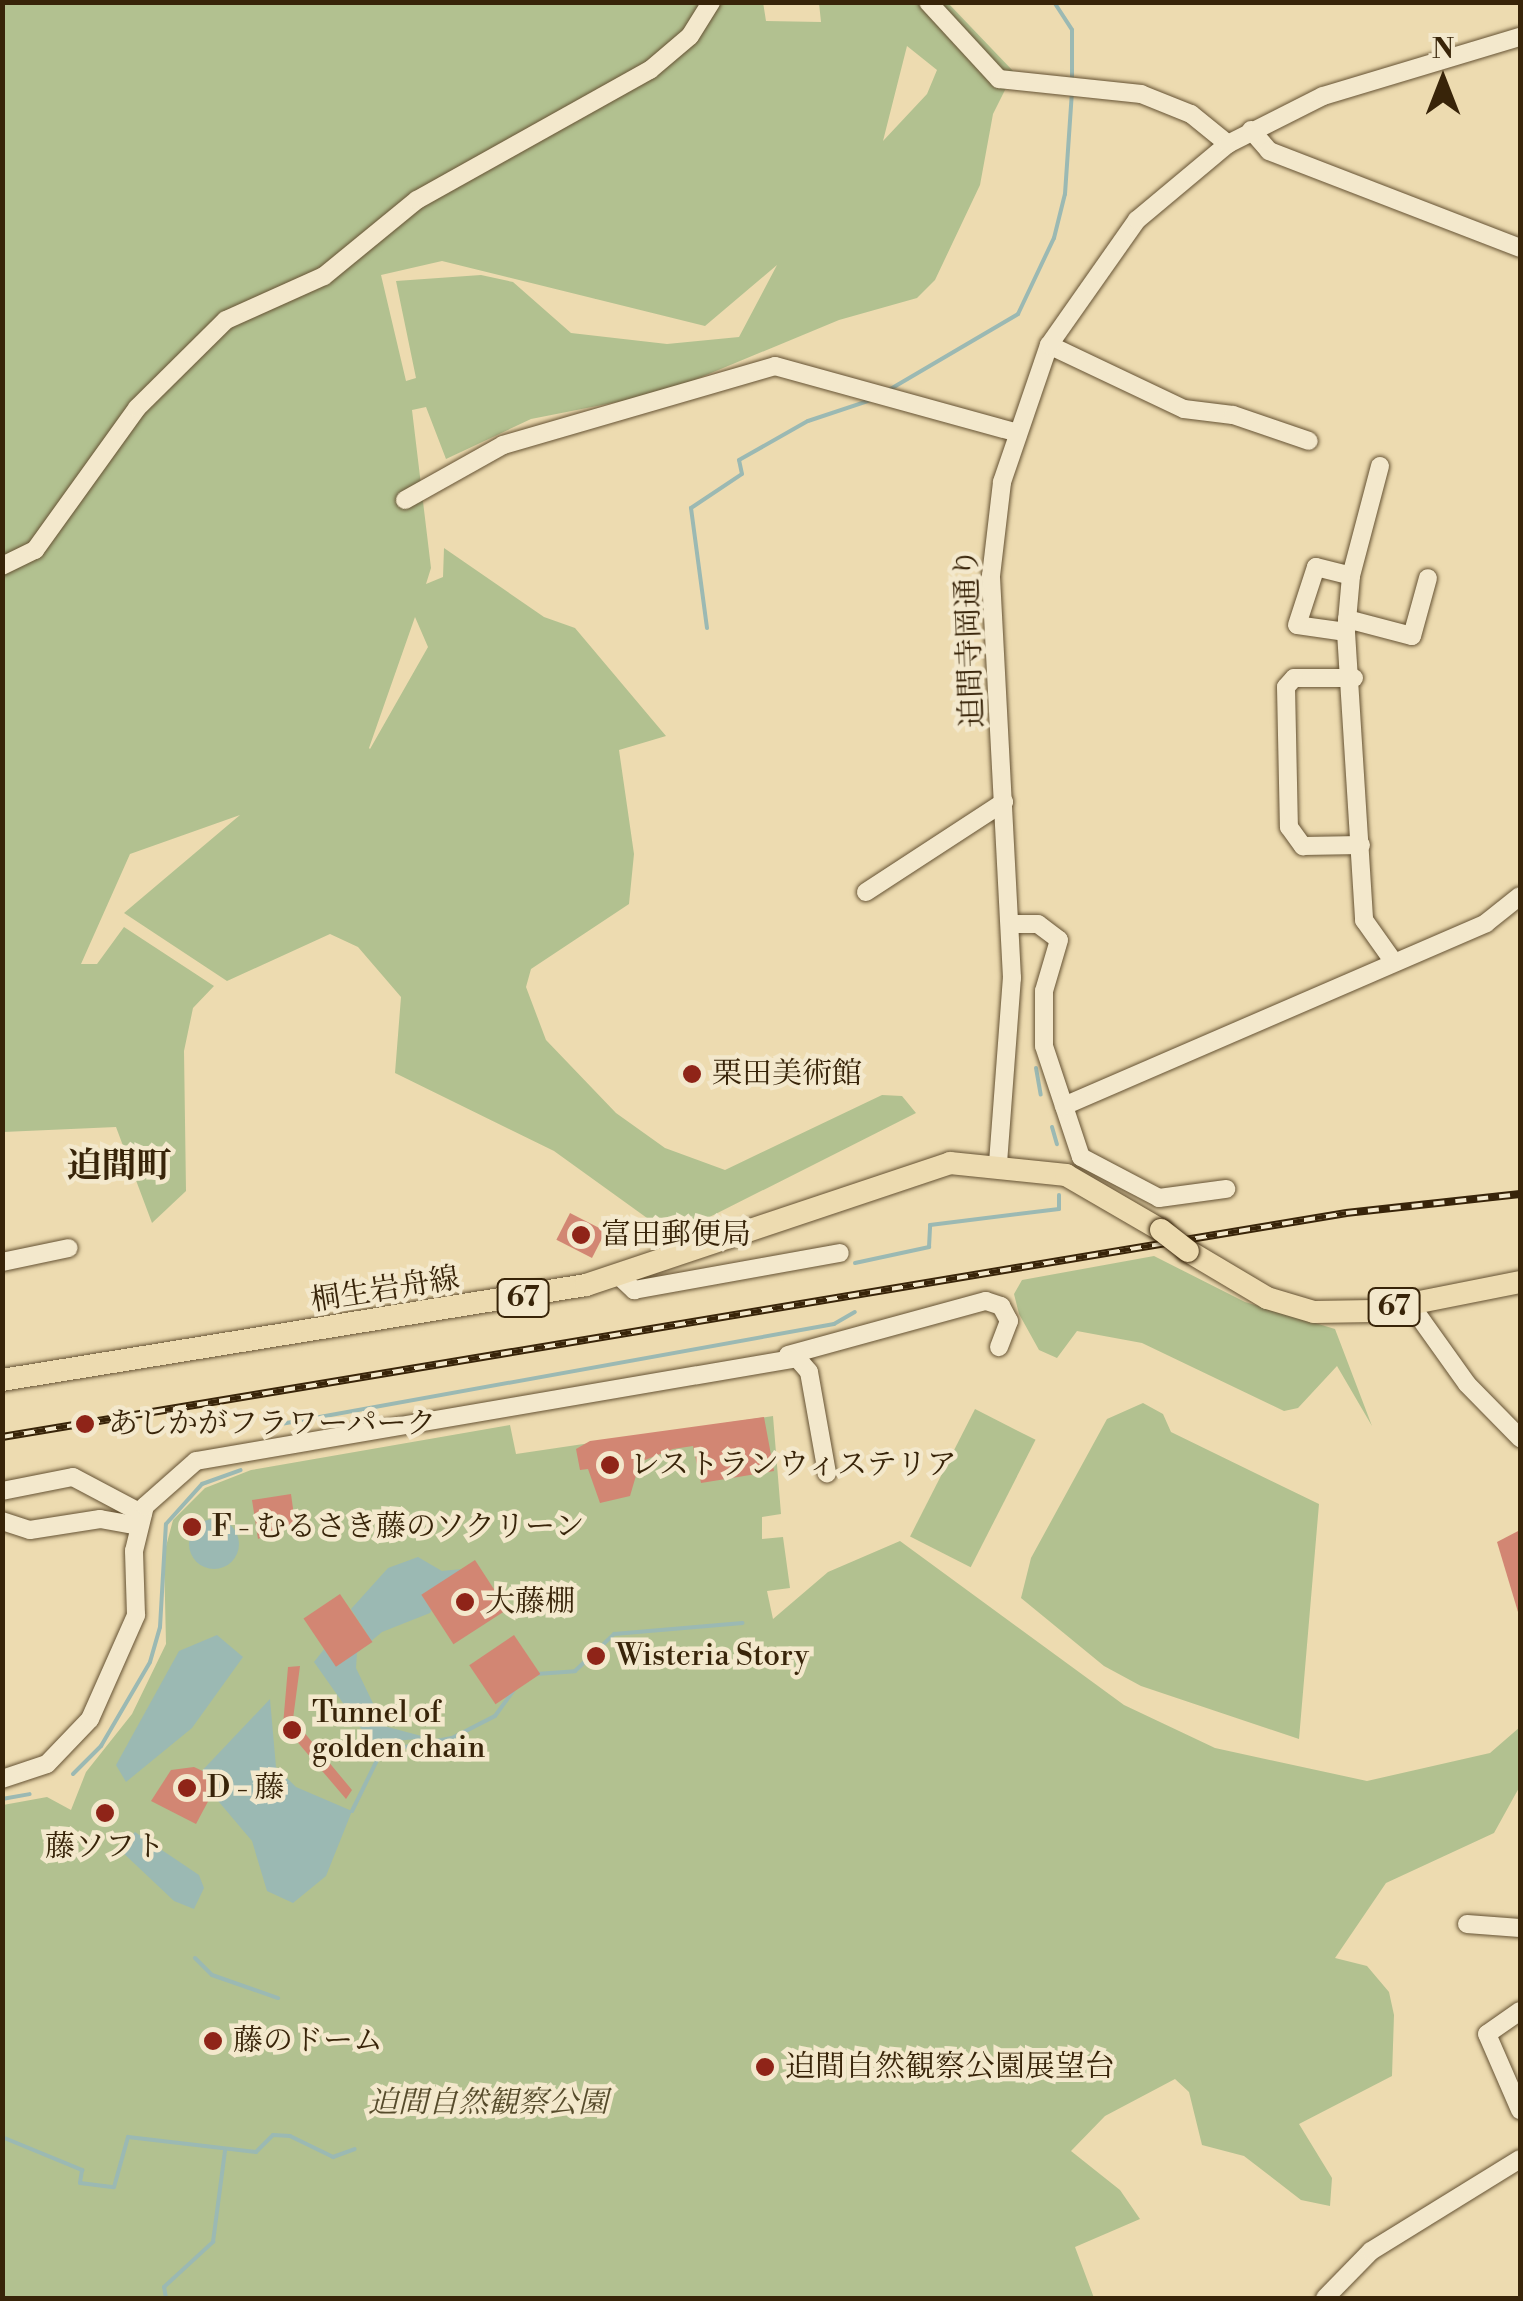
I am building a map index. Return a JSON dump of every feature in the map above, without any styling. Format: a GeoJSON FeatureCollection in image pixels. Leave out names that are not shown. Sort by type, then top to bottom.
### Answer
{"type":"FeatureCollection","features":[{"type":"Feature","properties":{"kind":"main road","name":"桐生岩舟線"},"geometry":{"type":"LineString","coordinates":[[2,1380],[618,1276],[922,1168],[998,1162],[1086,1184],[1188,1250],[1301,1310],[1410,1304]]}},
{"type":"Feature","properties":{"kind":"main road","name":"67"},"geometry":{"type":"LineString","coordinates":[[1410,1304],[1520,1282]]}},
{"type":"Feature","properties":{"kind":"street"},"geometry":{"type":"LineString","coordinates":[[2,566],[35,550],[137,408],[226,320],[324,276],[433,190],[650,70],[690,36],[710,2]]}},
{"type":"Feature","properties":{"kind":"street"},"geometry":{"type":"LineString","coordinates":[[928,2],[1000,78],[1142,94],[1191,114],[1228,144]]}},
{"type":"Feature","properties":{"kind":"street","name":"迫間寺岡通り"},"geometry":{"type":"LineString","coordinates":[[998,1162],[1011,924],[991,576],[1015,432],[1048,345],[1116,244],[1228,144],[1323,96],[1520,37]]}},
{"type":"Feature","properties":{"kind":"street"},"geometry":{"type":"LineString","coordinates":[[1251,130],[1269,152],[1520,248]]}},
{"type":"Feature","properties":{"kind":"street"},"geometry":{"type":"LineString","coordinates":[[1048,345],[1184,409],[1233,415],[1310,441]]}},
{"type":"Feature","properties":{"kind":"street"},"geometry":{"type":"LineString","coordinates":[[405,500],[503,445],[678,400],[775,366],[904,405],[1015,432]]}},
{"type":"Feature","properties":{"kind":"street"},"geometry":{"type":"LineString","coordinates":[[1380,466],[1351,576],[1346,626],[1354,678],[1364,920],[1393,961]]}},
{"type":"Feature","properties":{"kind":"street"},"geometry":{"type":"LineString","coordinates":[[1351,576],[1316,567],[1297,625],[1346,626],[1412,636],[1428,578]]}},
{"type":"Feature","properties":{"kind":"street"},"geometry":{"type":"LineString","coordinates":[[1354,678],[1294,678],[1286,687],[1289,827],[1302,846],[1361,845]]}},
{"type":"Feature","properties":{"kind":"street"},"geometry":{"type":"LineString","coordinates":[[866,892],[1004,802]]}},
{"type":"Feature","properties":{"kind":"street"},"geometry":{"type":"LineString","coordinates":[[1064,1106],[1486,923],[1520,896]]}},
{"type":"Feature","properties":{"kind":"street"},"geometry":{"type":"LineString","coordinates":[[1011,924],[1038,924],[1058,940],[1044,992],[1043,1034],[1081,1157],[1159,1198],[1226,1189]]}},
{"type":"Feature","properties":{"kind":"street"},"geometry":{"type":"LineString","coordinates":[[2,1262],[68,1248]]}},
{"type":"Feature","properties":{"kind":"street"},"geometry":{"type":"LineString","coordinates":[[618,1276],[634,1290],[840,1253]]}},
{"type":"Feature","properties":{"kind":"street"},"geometry":{"type":"LineString","coordinates":[[2,1780],[48,1764],[90,1719],[136,1615],[141,1520],[171,1477],[196,1461],[773,1360],[986,1302],[1001,1306],[1009,1320],[999,1348]]}},
{"type":"Feature","properties":{"kind":"street"},"geometry":{"type":"LineString","coordinates":[[1410,1304],[1466,1384],[1520,1438]]}},
{"type":"Feature","properties":{"kind":"street"},"geometry":{"type":"LineString","coordinates":[[773,1360],[806,1364],[827,1474]]}},
{"type":"Feature","properties":{"kind":"street"},"geometry":{"type":"LineString","coordinates":[[2,1491],[73,1477],[141,1520]]}},
{"type":"Feature","properties":{"kind":"street"},"geometry":{"type":"LineString","coordinates":[[2,1522],[30,1530],[100,1519],[141,1520]]}},
{"type":"Feature","properties":{"kind":"street"},"geometry":{"type":"LineString","coordinates":[[1467,1924],[1520,1928]]}},
{"type":"Feature","properties":{"kind":"street"},"geometry":{"type":"LineString","coordinates":[[1520,2011],[1487,2034],[1520,2110]]}},
{"type":"Feature","properties":{"kind":"street"},"geometry":{"type":"LineString","coordinates":[[1326,2298],[1370,2251],[1520,2158]]}},
{"type":"Feature","properties":{"kind":"green space"},"geometry":{"type":"Polygon","coordinates":[[[763,2],[766,21],[821,22],[819,3],[947,2],[1014,72],[993,114],[980,185],[935,280],[917,298],[839,320],[663,393],[531,419],[446,459],[426,407],[412,410],[431,568],[426,584],[443,577],[444,548],[544,617],[575,628],[666,736],[619,750],[634,854],[629,904],[531,969],[526,987],[546,1040],[616,1113],[665,1148],[725,1170],[882,1095],[902,1096],[916,1113],[672,1236],[554,1151],[395,1073],[401,997],[358,947],[330,934],[227,981],[124,913],[240,815],[130,854],[81,964],[97,964],[124,927],[214,986],[193,1008],[184,1051],[186,1191],[152,1223],[116,1127],[3,1132],[2,3],[763,2]],[[907,46],[883,141],[927,94],[937,70],[907,46]],[[442,261],[381,275],[406,381],[416,378],[396,281],[481,275],[513,282],[571,333],[667,344],[739,337],[777,265],[705,326],[442,261]],[[415,617],[369,748],[428,647],[415,617]]]}},
{"type":"Feature","properties":{"kind":"green space"},"geometry":{"type":"Polygon","coordinates":[[[1154,1256],[1245,1302],[1335,1329],[1372,1426],[1337,1366],[1298,1408],[1284,1411],[1142,1343],[1077,1331],[1057,1358],[1039,1350],[1019,1314],[1014,1294],[1022,1280],[1154,1256]]]}},
{"type":"Feature","properties":{"kind":"green space"},"geometry":{"type":"Polygon","coordinates":[[[1143,1403],[1163,1414],[1171,1432],[1319,1504],[1299,1739],[1141,1686],[1104,1666],[1021,1598],[1031,1558],[1107,1419],[1143,1403]]]}},
{"type":"Feature","properties":{"kind":"green space"},"geometry":{"type":"Polygon","coordinates":[[[975,1409],[1036,1440],[971,1567],[910,1536],[975,1409]]]}},
{"type":"Feature","properties":{"kind":"green space","name":"迫間自然観察公園"},"geometry":{"type":"Polygon","coordinates":[[[773,1416],[781,1514],[762,1517],[762,1539],[783,1537],[790,1588],[767,1591],[773,1619],[828,1572],[900,1541],[1124,1705],[1215,1748],[1367,1781],[1490,1753],[1520,1727],[1520,1786],[1494,1833],[1386,1883],[1335,1958],[1367,1966],[1389,1992],[1394,2015],[1392,2076],[1299,2124],[1332,2178],[1330,2206],[1301,2200],[1244,2156],[1202,2145],[1189,2092],[1175,2079],[1105,2116],[1071,2151],[1120,2190],[1140,2219],[1075,2247],[1094,2298],[3,2298],[3,1805],[47,1797],[71,1810],[86,1772],[132,1714],[166,1644],[164,1554],[173,1520],[205,1488],[251,1470],[510,1425],[516,1454],[773,1416]]]}},
{"type":"Feature","properties":{"kind":"water"},"geometry":{"type":"Polygon","coordinates":[[[214,1519],[231,1527],[239,1544],[231,1561],[214,1569],[197,1561],[189,1544],[197,1527],[214,1519]]]}},
{"type":"Feature","properties":{"kind":"water"},"geometry":{"type":"Polygon","coordinates":[[[418,1557],[442,1571],[481,1567],[440,1595],[430,1613],[382,1632],[357,1653],[356,1668],[384,1726],[429,1738],[393,1741],[381,1757],[314,1662],[325,1648],[334,1659],[367,1634],[351,1609],[388,1568],[418,1557]]]}},
{"type":"Feature","properties":{"kind":"water"},"geometry":{"type":"Polygon","coordinates":[[[217,1635],[243,1657],[192,1728],[126,1782],[116,1765],[179,1651],[217,1635]]]}},
{"type":"Feature","properties":{"kind":"water"},"geometry":{"type":"Polygon","coordinates":[[[270,1699],[276,1767],[296,1787],[352,1811],[326,1876],[293,1903],[267,1891],[252,1841],[197,1776],[270,1699]]]}},
{"type":"Feature","properties":{"kind":"water"},"geometry":{"type":"Polygon","coordinates":[[[135,1832],[199,1875],[204,1888],[194,1909],[174,1901],[119,1849],[135,1832]]]}},
{"type":"Feature","properties":{"kind":"building","name":"富田郵便局"},"geometry":{"type":"Polygon","coordinates":[[[570,1213],[606,1231],[592,1258],[556,1240],[570,1213]]]}},
{"type":"Feature","properties":{"kind":"building"},"geometry":{"type":"Polygon","coordinates":[[[764,1417],[774,1471],[701,1483],[693,1446],[673,1449],[640,1462],[630,1496],[600,1503],[588,1469],[580,1470],[576,1449],[590,1441],[764,1417]]]}},
{"type":"Feature","properties":{"kind":"building"},"geometry":{"type":"Polygon","coordinates":[[[291,1494],[295,1523],[258,1539],[252,1500],[291,1494]]]}},
{"type":"Feature","properties":{"kind":"building"},"geometry":{"type":"Polygon","coordinates":[[[1520,1530],[1520,1611],[1518,1612],[1497,1542],[1520,1530]]]}},
{"type":"Feature","properties":{"kind":"building","name":"大藤棚"},"geometry":{"type":"Polygon","coordinates":[[[475,1560],[507,1609],[453,1644],[421,1595],[475,1560]]]}},
{"type":"Feature","properties":{"kind":"building"},"geometry":{"type":"Polygon","coordinates":[[[340,1594],[372,1642],[336,1667],[304,1619],[340,1594]]]}},
{"type":"Feature","properties":{"kind":"building","name":"大藤棚"},"geometry":{"type":"Polygon","coordinates":[[[514,1635],[540,1674],[496,1704],[469,1665],[514,1635]]]}},
{"type":"Feature","properties":{"kind":"building","name":"Tunnel of golden chain"},"geometry":{"type":"Polygon","coordinates":[[[300,1666],[293,1719],[352,1790],[346,1799],[283,1725],[288,1667],[300,1666]]]}},
{"type":"Feature","properties":{"kind":"building","name":"D - 藤"},"geometry":{"type":"Polygon","coordinates":[[[194,1767],[220,1779],[196,1824],[151,1801],[171,1770],[194,1767]]]}},
{"type":"Feature","properties":{"kind":"waterway"},"geometry":{"type":"LineString","coordinates":[[1054,2],[1072,30],[1072,82]]}},
{"type":"Feature","properties":{"kind":"waterway"},"geometry":{"type":"LineString","coordinates":[[887,391],[1018,314],[1054,238],[1065,194],[1072,91]]}},
{"type":"Feature","properties":{"kind":"waterway"},"geometry":{"type":"LineString","coordinates":[[707,628],[691,508],[742,474],[739,460],[808,421],[874,399]]}},
{"type":"Feature","properties":{"kind":"waterway"},"geometry":{"type":"LineString","coordinates":[[1036,1068],[1041,1095]]}},
{"type":"Feature","properties":{"kind":"waterway"},"geometry":{"type":"LineString","coordinates":[[1052,1127],[1057,1144]]}},
{"type":"Feature","properties":{"kind":"waterway"},"geometry":{"type":"LineString","coordinates":[[855,1263],[929,1247],[930,1225],[1059,1209],[1059,1195]]}},
{"type":"Feature","properties":{"kind":"waterway"},"geometry":{"type":"LineString","coordinates":[[281,1424],[834,1324],[855,1312]]}},
{"type":"Feature","properties":{"kind":"waterway"},"geometry":{"type":"LineString","coordinates":[[73,1774],[101,1746],[150,1662],[160,1627],[166,1524],[202,1484],[241,1470]]}},
{"type":"Feature","properties":{"kind":"waterway"},"geometry":{"type":"LineString","coordinates":[[536,1674],[575,1671],[614,1634],[743,1623]]}},
{"type":"Feature","properties":{"kind":"waterway"},"geometry":{"type":"LineString","coordinates":[[384,1751],[452,1738],[495,1716],[513,1691]]}},
{"type":"Feature","properties":{"kind":"waterway"},"geometry":{"type":"LineString","coordinates":[[352,1811],[381,1752]]}},
{"type":"Feature","properties":{"kind":"waterway"},"geometry":{"type":"LineString","coordinates":[[2,1799],[30,1794]]}},
{"type":"Feature","properties":{"kind":"waterway"},"geometry":{"type":"LineString","coordinates":[[195,1958],[212,1975],[278,1998]]}},
{"type":"Feature","properties":{"kind":"waterway"},"geometry":{"type":"LineString","coordinates":[[2,2137],[82,2170],[80,2183],[114,2187],[128,2137],[256,2152],[273,2135],[290,2136],[333,2157],[355,2149]]}},
{"type":"Feature","properties":{"kind":"waterway"},"geometry":{"type":"LineString","coordinates":[[166,2298],[164,2287],[213,2242],[225,2151]]}},
{"type":"Feature","properties":{"kind":"railway"},"geometry":{"type":"LineString","coordinates":[[2,1437],[1346,1213],[1520,1194]]}},
{"type":"Feature","properties":{"kind":"place","name":"栗田美術館"},"geometry":{"type":"Point","coordinates":[692,1074]}},
{"type":"Feature","properties":{"kind":"place","name":"富田郵便局"},"geometry":{"type":"Point","coordinates":[581,1235]}},
{"type":"Feature","properties":{"kind":"place","name":"あしかがフラワーパーク"},"geometry":{"type":"Point","coordinates":[85,1424]}},
{"type":"Feature","properties":{"kind":"place","name":"レストランウィステリア"},"geometry":{"type":"Point","coordinates":[610,1465]}},
{"type":"Feature","properties":{"kind":"place","name":"F - むるさき藤のソクリーン"},"geometry":{"type":"Point","coordinates":[192,1527]}},
{"type":"Feature","properties":{"kind":"place","name":"大藤棚"},"geometry":{"type":"Point","coordinates":[465,1602]}},
{"type":"Feature","properties":{"kind":"place","name":"Wisteria Story"},"geometry":{"type":"Point","coordinates":[596,1656]}},
{"type":"Feature","properties":{"kind":"place","name":"Tunnel of golden chain"},"geometry":{"type":"Point","coordinates":[292,1730]}},
{"type":"Feature","properties":{"kind":"place","name":"D - 藤"},"geometry":{"type":"Point","coordinates":[187,1788]}},
{"type":"Feature","properties":{"kind":"place","name":"藤ソフト"},"geometry":{"type":"Point","coordinates":[105,1813]}},
{"type":"Feature","properties":{"kind":"place","name":"藤のドーム"},"geometry":{"type":"Point","coordinates":[213,2041]}},
{"type":"Feature","properties":{"kind":"place","name":"迫間自然観察公園展望台"},"geometry":{"type":"Point","coordinates":[765,2067]}},
{"type":"Feature","properties":{"kind":"district","name":"迫間町"},"geometry":{"type":"Point","coordinates":[119,1167]}}]}
